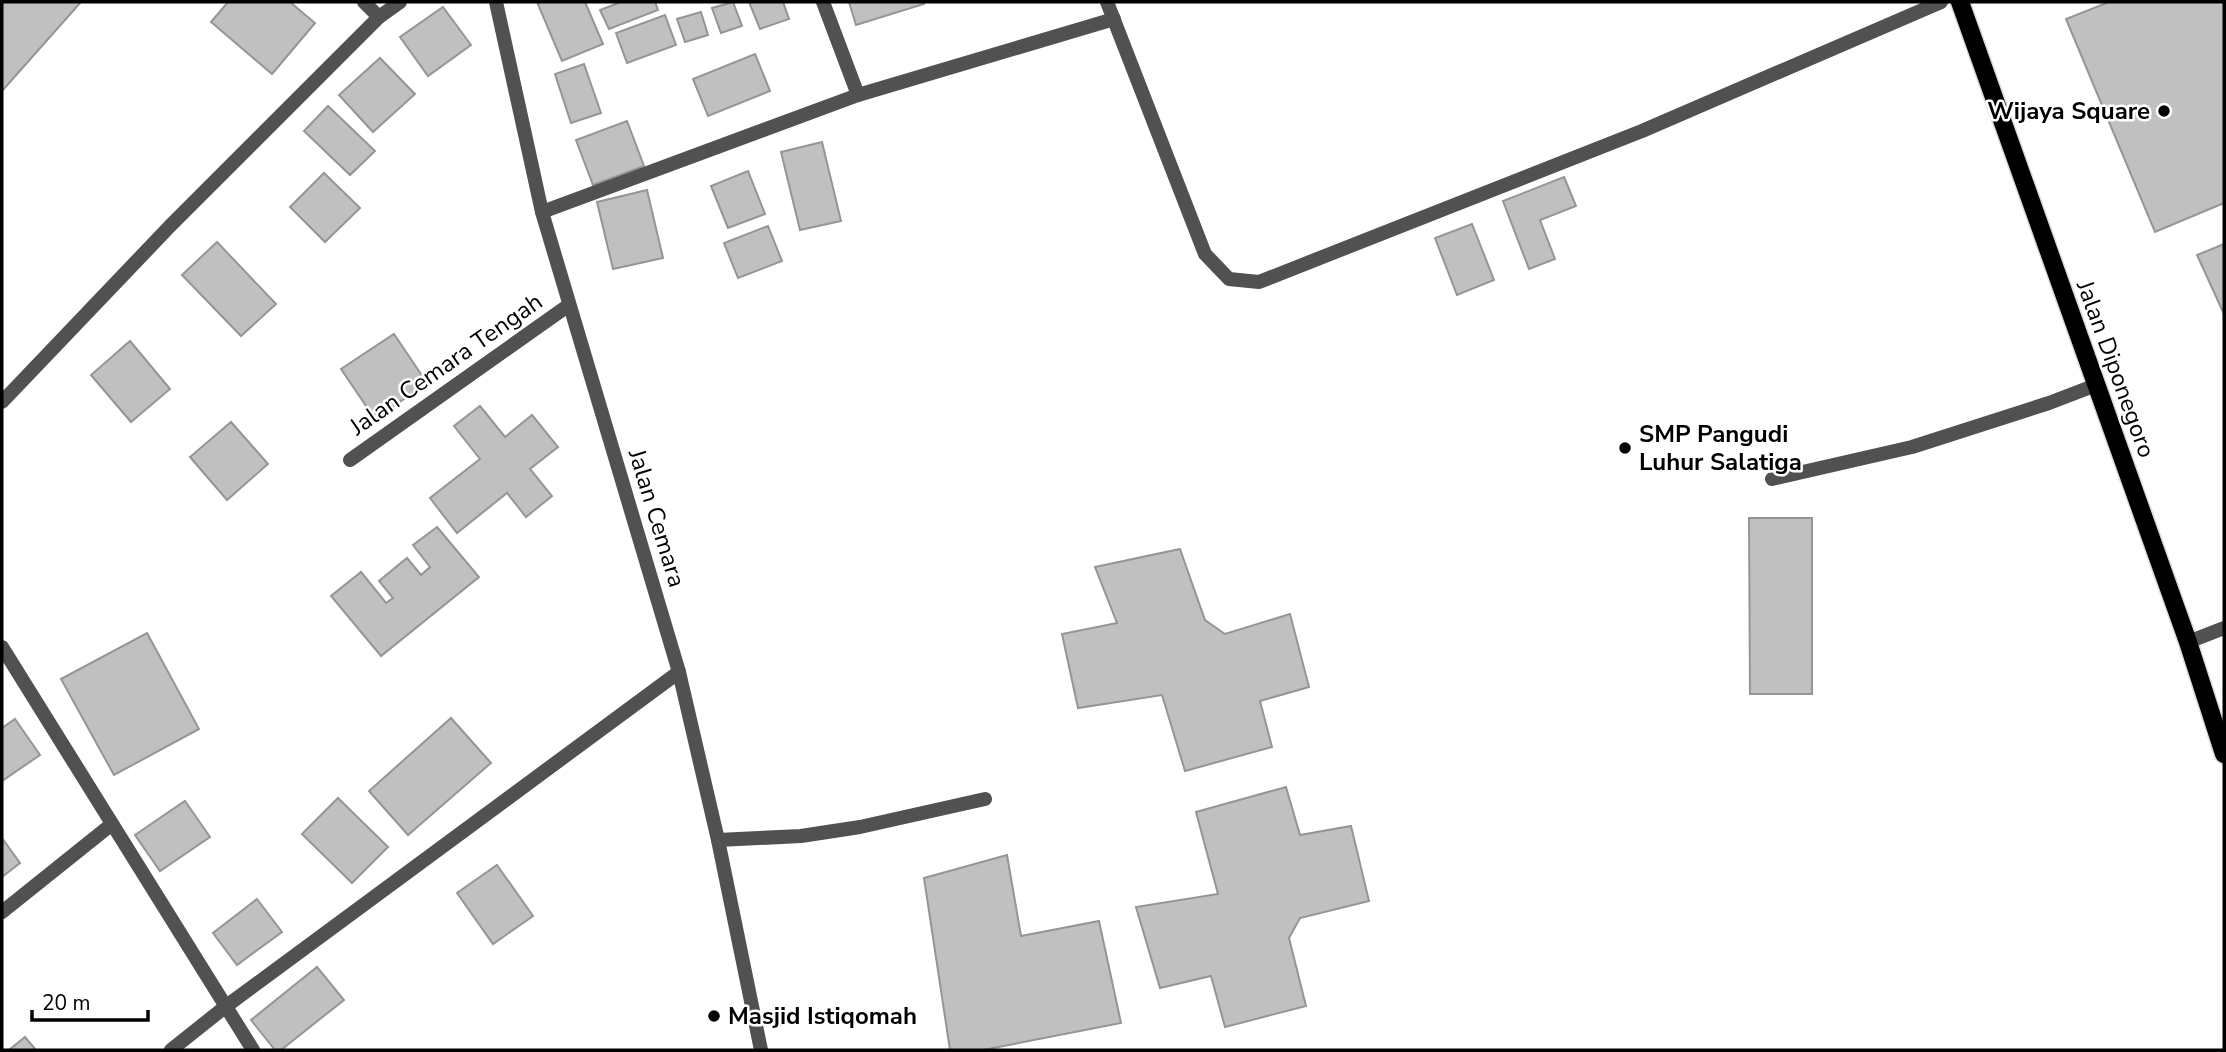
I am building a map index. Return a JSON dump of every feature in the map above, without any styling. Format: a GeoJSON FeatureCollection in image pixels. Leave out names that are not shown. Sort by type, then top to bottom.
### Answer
{"type":"FeatureCollection","features":[{"type":"Feature","properties":{"kind":"main road","name":"Jalan Diponegoro"},"geometry":{"type":"LineString","coordinates":[[1959,2],[2189,642],[2224,754]]}},
{"type":"Feature","properties":{"kind":"street"},"geometry":{"type":"LineString","coordinates":[[364,2],[379,17]]}},
{"type":"Feature","properties":{"kind":"street"},"geometry":{"type":"LineString","coordinates":[[2,402],[170,226],[379,17],[400,2]]}},
{"type":"Feature","properties":{"kind":"street","name":"Jalan Cemara"},"geometry":{"type":"LineString","coordinates":[[496,2],[542,212],[679,671],[718,840],[761,1050]]}},
{"type":"Feature","properties":{"kind":"street"},"geometry":{"type":"LineString","coordinates":[[823,2],[858,94]]}},
{"type":"Feature","properties":{"kind":"street"},"geometry":{"type":"LineString","coordinates":[[1107,2],[1205,254],[1229,279],[1259,282],[1642,131],[1941,2]]}},
{"type":"Feature","properties":{"kind":"street"},"geometry":{"type":"LineString","coordinates":[[542,212],[858,94],[1114,19]]}},
{"type":"Feature","properties":{"kind":"street","name":"Jalan Cemara Tengah"},"geometry":{"type":"LineString","coordinates":[[350,460],[569,305]]}},
{"type":"Feature","properties":{"kind":"street"},"geometry":{"type":"LineString","coordinates":[[1772,479],[1912,447],[2096,385]]}},
{"type":"Feature","properties":{"kind":"street"},"geometry":{"type":"LineString","coordinates":[[2189,642],[2224,628]]}},
{"type":"Feature","properties":{"kind":"street"},"geometry":{"type":"LineString","coordinates":[[2,647],[253,1050]]}},
{"type":"Feature","properties":{"kind":"street"},"geometry":{"type":"LineString","coordinates":[[171,1050],[225,1007],[679,671]]}},
{"type":"Feature","properties":{"kind":"street"},"geometry":{"type":"LineString","coordinates":[[718,840],[801,835],[860,827],[985,799]]}},
{"type":"Feature","properties":{"kind":"street"},"geometry":{"type":"LineString","coordinates":[[2,912],[112,824]]}},
{"type":"Feature","properties":{"kind":"building"},"geometry":{"type":"Polygon","coordinates":[[[2,2],[81,2],[2,91],[2,2]]]}},
{"type":"Feature","properties":{"kind":"building"},"geometry":{"type":"Polygon","coordinates":[[[228,2],[290,2],[315,23],[272,74],[211,22],[228,2]]]}},
{"type":"Feature","properties":{"kind":"building"},"geometry":{"type":"Polygon","coordinates":[[[537,2],[585,2],[603,44],[562,61],[537,2]]]}},
{"type":"Feature","properties":{"kind":"building"},"geometry":{"type":"Polygon","coordinates":[[[621,2],[655,2],[658,10],[609,29],[600,10],[621,2]]]}},
{"type":"Feature","properties":{"kind":"building"},"geometry":{"type":"Polygon","coordinates":[[[733,2],[742,26],[721,33],[712,8],[733,2]]]}},
{"type":"Feature","properties":{"kind":"building"},"geometry":{"type":"Polygon","coordinates":[[[749,2],[783,2],[789,19],[760,29],[749,2]]]}},
{"type":"Feature","properties":{"kind":"building"},"geometry":{"type":"Polygon","coordinates":[[[849,2],[923,2],[924,4],[856,25],[849,2]]]}},
{"type":"Feature","properties":{"kind":"building","name":"Wijaya Square"},"geometry":{"type":"Polygon","coordinates":[[[2109,2],[2224,2],[2224,203],[2155,232],[2066,19],[2109,2]]]}},
{"type":"Feature","properties":{"kind":"building"},"geometry":{"type":"Polygon","coordinates":[[[443,7],[471,45],[428,76],[400,37],[443,7]]]}},
{"type":"Feature","properties":{"kind":"building"},"geometry":{"type":"Polygon","coordinates":[[[701,12],[708,35],[685,42],[677,19],[701,12]]]}},
{"type":"Feature","properties":{"kind":"building"},"geometry":{"type":"Polygon","coordinates":[[[665,15],[676,45],[627,63],[616,33],[665,15]]]}},
{"type":"Feature","properties":{"kind":"building"},"geometry":{"type":"Polygon","coordinates":[[[755,54],[770,91],[708,116],[693,79],[755,54]]]}},
{"type":"Feature","properties":{"kind":"building"},"geometry":{"type":"Polygon","coordinates":[[[380,58],[415,94],[373,132],[339,95],[380,58]]]}},
{"type":"Feature","properties":{"kind":"building"},"geometry":{"type":"Polygon","coordinates":[[[584,64],[601,113],[571,123],[555,74],[584,64]]]}},
{"type":"Feature","properties":{"kind":"building"},"geometry":{"type":"Polygon","coordinates":[[[328,106],[375,151],[350,175],[304,131],[328,106]]]}},
{"type":"Feature","properties":{"kind":"building"},"geometry":{"type":"Polygon","coordinates":[[[627,121],[644,166],[593,185],[576,140],[627,121]]]}},
{"type":"Feature","properties":{"kind":"building"},"geometry":{"type":"Polygon","coordinates":[[[822,142],[841,221],[800,230],[781,152],[822,142]]]}},
{"type":"Feature","properties":{"kind":"building"},"geometry":{"type":"Polygon","coordinates":[[[748,171],[765,214],[728,228],[711,186],[748,171]]]}},
{"type":"Feature","properties":{"kind":"building"},"geometry":{"type":"Polygon","coordinates":[[[324,173],[360,208],[325,242],[290,207],[324,173]]]}},
{"type":"Feature","properties":{"kind":"building"},"geometry":{"type":"Polygon","coordinates":[[[1564,177],[1576,206],[1540,220],[1555,259],[1529,269],[1503,201],[1564,177]]]}},
{"type":"Feature","properties":{"kind":"building"},"geometry":{"type":"Polygon","coordinates":[[[647,190],[663,258],[613,269],[597,202],[647,190]]]}},
{"type":"Feature","properties":{"kind":"building"},"geometry":{"type":"Polygon","coordinates":[[[1472,224],[1494,280],[1457,295],[1435,238],[1472,224]]]}},
{"type":"Feature","properties":{"kind":"building"},"geometry":{"type":"Polygon","coordinates":[[[768,226],[782,261],[738,278],[724,243],[768,226]]]}},
{"type":"Feature","properties":{"kind":"building"},"geometry":{"type":"Polygon","coordinates":[[[217,242],[276,304],[241,336],[182,275],[217,242]]]}},
{"type":"Feature","properties":{"kind":"building"},"geometry":{"type":"Polygon","coordinates":[[[2224,244],[2224,314],[2197,255],[2224,244]]]}},
{"type":"Feature","properties":{"kind":"building"},"geometry":{"type":"Polygon","coordinates":[[[394,334],[427,383],[375,419],[341,369],[394,334]]]}},
{"type":"Feature","properties":{"kind":"building"},"geometry":{"type":"Polygon","coordinates":[[[130,341],[170,389],[131,422],[91,375],[130,341]]]}},
{"type":"Feature","properties":{"kind":"building"},"geometry":{"type":"Polygon","coordinates":[[[480,406],[505,437],[532,415],[558,447],[530,469],[552,496],[526,517],[507,493],[457,533],[430,498],[480,459],[454,426],[480,406]]]}},
{"type":"Feature","properties":{"kind":"building"},"geometry":{"type":"Polygon","coordinates":[[[231,422],[268,464],[227,500],[190,457],[231,422]]]}},
{"type":"Feature","properties":{"kind":"building"},"geometry":{"type":"Polygon","coordinates":[[[1749,518],[1812,518],[1812,694],[1750,694],[1749,518]]]}},
{"type":"Feature","properties":{"kind":"building"},"geometry":{"type":"Polygon","coordinates":[[[437,527],[479,577],[381,656],[331,596],[361,572],[386,603],[393,598],[379,581],[407,558],[421,575],[430,567],[413,545],[437,527]]]}},
{"type":"Feature","properties":{"kind":"building"},"geometry":{"type":"Polygon","coordinates":[[[1180,549],[1205,620],[1225,634],[1290,614],[1309,687],[1260,701],[1272,747],[1185,771],[1162,695],[1078,708],[1062,634],[1117,623],[1095,567],[1180,549]]]}},
{"type":"Feature","properties":{"kind":"building"},"geometry":{"type":"Polygon","coordinates":[[[147,633],[199,729],[114,775],[61,679],[147,633]]]}},
{"type":"Feature","properties":{"kind":"building"},"geometry":{"type":"Polygon","coordinates":[[[451,718],[491,763],[408,835],[369,791],[451,718]]]}},
{"type":"Feature","properties":{"kind":"building"},"geometry":{"type":"Polygon","coordinates":[[[15,719],[40,755],[2,781],[2,728],[15,719]]]}},
{"type":"Feature","properties":{"kind":"building"},"geometry":{"type":"Polygon","coordinates":[[[1286,787],[1300,835],[1351,826],[1369,901],[1300,918],[1289,938],[1306,1006],[1225,1027],[1211,976],[1160,988],[1136,907],[1218,894],[1196,812],[1286,787]]]}},
{"type":"Feature","properties":{"kind":"building"},"geometry":{"type":"Polygon","coordinates":[[[338,798],[388,847],[352,883],[302,834],[338,798]]]}},
{"type":"Feature","properties":{"kind":"building"},"geometry":{"type":"Polygon","coordinates":[[[185,801],[210,837],[160,871],[135,835],[185,801]]]}},
{"type":"Feature","properties":{"kind":"building"},"geometry":{"type":"Polygon","coordinates":[[[2,838],[20,863],[2,877],[2,838]]]}},
{"type":"Feature","properties":{"kind":"building"},"geometry":{"type":"Polygon","coordinates":[[[1007,855],[1021,936],[1099,921],[1121,1023],[983,1050],[950,1050],[924,878],[1007,855]]]}},
{"type":"Feature","properties":{"kind":"building"},"geometry":{"type":"Polygon","coordinates":[[[497,865],[533,916],[493,944],[457,893],[497,865]]]}},
{"type":"Feature","properties":{"kind":"building"},"geometry":{"type":"Polygon","coordinates":[[[257,899],[282,932],[237,965],[213,933],[257,899]]]}},
{"type":"Feature","properties":{"kind":"building"},"geometry":{"type":"Polygon","coordinates":[[[317,967],[344,1000],[281,1050],[275,1050],[251,1020],[317,967]]]}},
{"type":"Feature","properties":{"kind":"building"},"geometry":{"type":"Polygon","coordinates":[[[25,1037],[36,1050],[9,1050],[25,1037]]]}},
{"type":"Feature","properties":{"kind":"place","name":"Wijaya Square"},"geometry":{"type":"Point","coordinates":[2164,111]}},
{"type":"Feature","properties":{"kind":"place","name":"SMP Pangudi Luhur Salatiga"},"geometry":{"type":"Point","coordinates":[1625,448]}},
{"type":"Feature","properties":{"kind":"place","name":"Masjid Istiqomah"},"geometry":{"type":"Point","coordinates":[714,1016]}}]}
